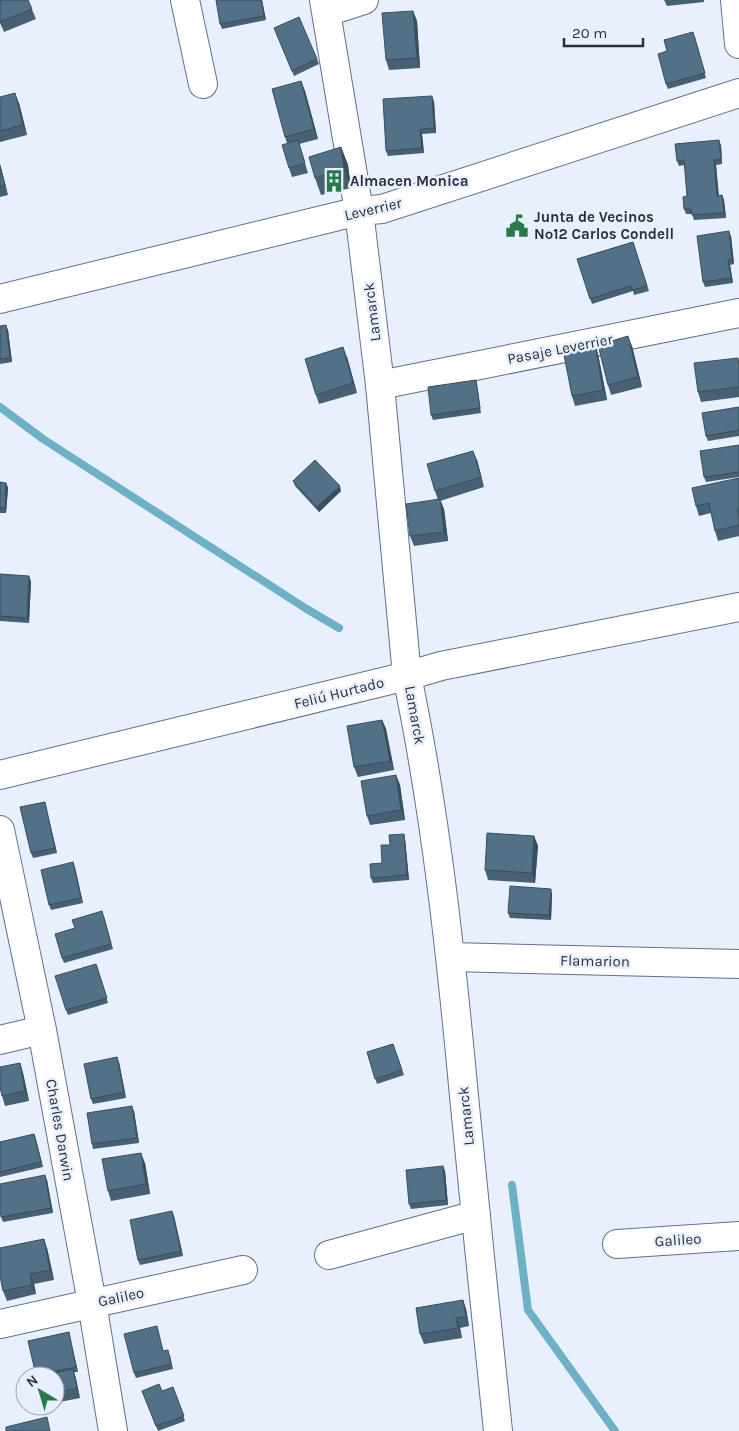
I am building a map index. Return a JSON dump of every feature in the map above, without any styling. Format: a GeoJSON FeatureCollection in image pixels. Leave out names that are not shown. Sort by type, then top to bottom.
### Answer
{"type":"FeatureCollection","features":[{"type":"Feature","properties":{"kind":"street"},"geometry":{"type":"LineString","coordinates":[[185,0],[203,84]]}},
{"type":"Feature","properties":{"kind":"street"},"geometry":{"type":"LineString","coordinates":[[326,6],[364,0]]}},
{"type":"Feature","properties":{"kind":"street"},"geometry":{"type":"LineString","coordinates":[[735,0],[739,44]]}},
{"type":"Feature","properties":{"kind":"street","name":"Lamarck"},"geometry":{"type":"LineString","coordinates":[[326,6],[359,212],[380,384],[407,676],[430,806],[451,957],[498,1431]]}},
{"type":"Feature","properties":{"kind":"street","name":"Leverrier"},"geometry":{"type":"LineString","coordinates":[[0,299],[359,212],[382,209],[739,93]]}},
{"type":"Feature","properties":{"kind":"street","name":"Pasaje Leverrier"},"geometry":{"type":"LineString","coordinates":[[380,384],[739,313]]}},
{"type":"Feature","properties":{"kind":"street","name":"Feliú Hurtado"},"geometry":{"type":"LineString","coordinates":[[0,775],[407,676],[441,666],[739,607]]}},
{"type":"Feature","properties":{"kind":"street","name":"Charles Darwin"},"geometry":{"type":"LineString","coordinates":[[0,830],[42,1030],[114,1431]]}},
{"type":"Feature","properties":{"kind":"street","name":"Flamarion"},"geometry":{"type":"LineString","coordinates":[[451,957],[739,964]]}},
{"type":"Feature","properties":{"kind":"street"},"geometry":{"type":"LineString","coordinates":[[0,1040],[42,1030]]}},
{"type":"Feature","properties":{"kind":"street"},"geometry":{"type":"LineString","coordinates":[[329,1255],[476,1215]]}},
{"type":"Feature","properties":{"kind":"street","name":"Galileo"},"geometry":{"type":"LineString","coordinates":[[617,1244],[739,1236]]}},
{"type":"Feature","properties":{"kind":"street","name":"Galileo"},"geometry":{"type":"LineString","coordinates":[[0,1324],[242,1270]]}},
{"type":"Feature","properties":{"kind":"building"},"geometry":{"type":"Polygon","coordinates":[[[0,0],[28,0],[32,9],[0,22],[0,0]]]}},
{"type":"Feature","properties":{"kind":"building"},"geometry":{"type":"Polygon","coordinates":[[[216,0],[261,0],[264,16],[220,24],[216,0]]]}},
{"type":"Feature","properties":{"kind":"building"},"geometry":{"type":"Polygon","coordinates":[[[413,11],[417,58],[386,60],[382,13],[413,11]]]}},
{"type":"Feature","properties":{"kind":"building"},"geometry":{"type":"Polygon","coordinates":[[[299,17],[317,59],[292,71],[274,28],[299,17]]]}},
{"type":"Feature","properties":{"kind":"building"},"geometry":{"type":"Polygon","coordinates":[[[693,32],[705,73],[666,84],[658,54],[667,51],[664,40],[693,32]]]}},
{"type":"Feature","properties":{"kind":"building"},"geometry":{"type":"Polygon","coordinates":[[[301,81],[314,129],[285,137],[272,89],[301,81]]]}},
{"type":"Feature","properties":{"kind":"building"},"geometry":{"type":"Polygon","coordinates":[[[15,93],[23,125],[0,131],[0,97],[15,93]]]}},
{"type":"Feature","properties":{"kind":"building"},"geometry":{"type":"Polygon","coordinates":[[[432,96],[434,128],[420,129],[422,148],[386,151],[383,99],[432,96]]]}},
{"type":"Feature","properties":{"kind":"building"},"geometry":{"type":"Polygon","coordinates":[[[298,140],[305,163],[289,168],[282,145],[298,140]]]}},
{"type":"Feature","properties":{"kind":"building"},"geometry":{"type":"Polygon","coordinates":[[[719,140],[721,159],[714,160],[717,196],[722,195],[724,213],[692,215],[691,209],[684,209],[683,197],[687,196],[684,160],[677,161],[675,144],[719,140]]]}},
{"type":"Feature","properties":{"kind":"building"},"geometry":{"type":"Polygon","coordinates":[[[341,147],[344,170],[315,178],[309,157],[341,147]]]}},
{"type":"Feature","properties":{"kind":"building"},"geometry":{"type":"Polygon","coordinates":[[[0,167],[5,185],[0,187],[0,167]]]}},
{"type":"Feature","properties":{"kind":"building"},"geometry":{"type":"Polygon","coordinates":[[[729,231],[732,259],[728,260],[731,278],[703,282],[697,236],[729,231]]]}},
{"type":"Feature","properties":{"kind":"building"},"geometry":{"type":"Polygon","coordinates":[[[633,242],[647,286],[632,290],[631,286],[590,299],[577,259],[633,242]]]}},
{"type":"Feature","properties":{"kind":"building"},"geometry":{"type":"Polygon","coordinates":[[[6,325],[10,358],[0,359],[0,326],[6,325]]]}},
{"type":"Feature","properties":{"kind":"building"},"geometry":{"type":"Polygon","coordinates":[[[628,336],[638,377],[608,385],[598,345],[628,336]]]}},
{"type":"Feature","properties":{"kind":"building"},"geometry":{"type":"Polygon","coordinates":[[[595,344],[603,390],[572,396],[563,350],[595,344]]]}},
{"type":"Feature","properties":{"kind":"building"},"geometry":{"type":"Polygon","coordinates":[[[343,347],[353,383],[316,395],[305,359],[343,347]]]}},
{"type":"Feature","properties":{"kind":"building"},"geometry":{"type":"Polygon","coordinates":[[[738,358],[739,387],[698,392],[694,363],[738,358]]]}},
{"type":"Feature","properties":{"kind":"building"},"geometry":{"type":"Polygon","coordinates":[[[476,380],[480,408],[431,415],[428,387],[476,380]]]}},
{"type":"Feature","properties":{"kind":"building"},"geometry":{"type":"Polygon","coordinates":[[[739,407],[739,430],[706,436],[702,413],[739,407]]]}},
{"type":"Feature","properties":{"kind":"building"},"geometry":{"type":"Polygon","coordinates":[[[739,445],[739,472],[704,477],[700,451],[739,445]]]}},
{"type":"Feature","properties":{"kind":"building"},"geometry":{"type":"Polygon","coordinates":[[[473,451],[481,477],[435,491],[427,464],[473,451]]]}},
{"type":"Feature","properties":{"kind":"building"},"geometry":{"type":"Polygon","coordinates":[[[315,460],[340,486],[317,507],[293,481],[315,460]]]}},
{"type":"Feature","properties":{"kind":"building"},"geometry":{"type":"Polygon","coordinates":[[[739,478],[739,509],[737,510],[739,525],[715,531],[709,503],[696,506],[692,488],[739,478]]]}},
{"type":"Feature","properties":{"kind":"building"},"geometry":{"type":"Polygon","coordinates":[[[0,482],[6,483],[5,508],[0,508],[0,482]]]}},
{"type":"Feature","properties":{"kind":"building"},"geometry":{"type":"Polygon","coordinates":[[[440,499],[444,532],[410,536],[406,504],[440,499]]]}},
{"type":"Feature","properties":{"kind":"building"},"geometry":{"type":"Polygon","coordinates":[[[0,574],[29,576],[27,618],[0,616],[0,574]]]}},
{"type":"Feature","properties":{"kind":"building"},"geometry":{"type":"Polygon","coordinates":[[[382,720],[390,761],[354,767],[347,726],[382,720]]]}},
{"type":"Feature","properties":{"kind":"building"},"geometry":{"type":"Polygon","coordinates":[[[396,775],[401,810],[367,816],[361,781],[396,775]]]}},
{"type":"Feature","properties":{"kind":"building"},"geometry":{"type":"Polygon","coordinates":[[[45,802],[55,848],[31,853],[20,807],[45,802]]]}},
{"type":"Feature","properties":{"kind":"building"},"geometry":{"type":"Polygon","coordinates":[[[487,833],[534,836],[532,873],[485,870],[487,833]]]}},
{"type":"Feature","properties":{"kind":"building"},"geometry":{"type":"Polygon","coordinates":[[[404,834],[407,875],[371,878],[370,864],[382,863],[381,845],[390,845],[389,835],[404,834]]]}},
{"type":"Feature","properties":{"kind":"building"},"geometry":{"type":"Polygon","coordinates":[[[73,862],[81,898],[49,905],[41,870],[73,862]]]}},
{"type":"Feature","properties":{"kind":"building"},"geometry":{"type":"Polygon","coordinates":[[[510,886],[551,889],[549,915],[508,913],[510,886]]]}},
{"type":"Feature","properties":{"kind":"building"},"geometry":{"type":"Polygon","coordinates":[[[102,911],[111,944],[62,958],[55,934],[75,928],[72,920],[102,911]]]}},
{"type":"Feature","properties":{"kind":"building"},"geometry":{"type":"Polygon","coordinates":[[[96,964],[107,998],[66,1010],[55,976],[96,964]]]}},
{"type":"Feature","properties":{"kind":"building"},"geometry":{"type":"Polygon","coordinates":[[[393,1044],[402,1070],[375,1079],[367,1052],[393,1044]]]}},
{"type":"Feature","properties":{"kind":"building"},"geometry":{"type":"Polygon","coordinates":[[[117,1057],[124,1092],[91,1099],[84,1064],[117,1057]]]}},
{"type":"Feature","properties":{"kind":"building"},"geometry":{"type":"Polygon","coordinates":[[[20,1063],[25,1091],[2,1096],[0,1067],[20,1063]]]}},
{"type":"Feature","properties":{"kind":"building"},"geometry":{"type":"Polygon","coordinates":[[[132,1106],[137,1138],[92,1144],[87,1113],[132,1106]]]}},
{"type":"Feature","properties":{"kind":"building"},"geometry":{"type":"Polygon","coordinates":[[[34,1134],[41,1162],[0,1172],[0,1142],[34,1134]]]}},
{"type":"Feature","properties":{"kind":"building"},"geometry":{"type":"Polygon","coordinates":[[[141,1153],[146,1184],[108,1191],[102,1159],[141,1153]]]}},
{"type":"Feature","properties":{"kind":"building"},"geometry":{"type":"Polygon","coordinates":[[[443,1166],[446,1200],[409,1204],[406,1170],[443,1166]]]}},
{"type":"Feature","properties":{"kind":"building"},"geometry":{"type":"Polygon","coordinates":[[[45,1175],[51,1208],[1,1217],[0,1184],[45,1175]]]}},
{"type":"Feature","properties":{"kind":"building"},"geometry":{"type":"Polygon","coordinates":[[[172,1211],[181,1251],[138,1260],[130,1220],[172,1211]]]}},
{"type":"Feature","properties":{"kind":"building"},"geometry":{"type":"Polygon","coordinates":[[[44,1239],[50,1270],[30,1274],[32,1285],[3,1291],[0,1276],[0,1248],[44,1239]]]}},
{"type":"Feature","properties":{"kind":"building"},"geometry":{"type":"Polygon","coordinates":[[[463,1300],[466,1317],[456,1318],[458,1328],[420,1334],[416,1308],[463,1300]]]}},
{"type":"Feature","properties":{"kind":"building"},"geometry":{"type":"Polygon","coordinates":[[[157,1326],[163,1351],[168,1350],[171,1364],[134,1373],[124,1334],[157,1326]]]}},
{"type":"Feature","properties":{"kind":"building"},"geometry":{"type":"Polygon","coordinates":[[[69,1332],[76,1367],[65,1369],[65,1366],[34,1366],[28,1341],[69,1332]]]}},
{"type":"Feature","properties":{"kind":"building"},"geometry":{"type":"Polygon","coordinates":[[[73,1369],[77,1388],[65,1391],[65,1371],[73,1369]]]}},
{"type":"Feature","properties":{"kind":"building"},"geometry":{"type":"Polygon","coordinates":[[[159,1384],[162,1391],[173,1387],[184,1416],[156,1426],[142,1391],[159,1384]]]}},
{"type":"Feature","properties":{"kind":"building"},"geometry":{"type":"Polygon","coordinates":[[[47,1417],[50,1431],[6,1431],[6,1427],[47,1417]]]}},
{"type":"Feature","properties":{"kind":"waterway"},"geometry":{"type":"LineString","coordinates":[[0,407],[43,439],[339,628]]}},
{"type":"Feature","properties":{"kind":"waterway"},"geometry":{"type":"LineString","coordinates":[[512,1185],[528,1310],[615,1431]]}},
{"type":"Feature","properties":{"kind":"place","name":"Almacen Monica"},"geometry":{"type":"Point","coordinates":[334,181]}},
{"type":"Feature","properties":{"kind":"place","name":"Junta de Vecinos Nº12 Carlos Condell"},"geometry":{"type":"Point","coordinates":[517,226]}}]}
